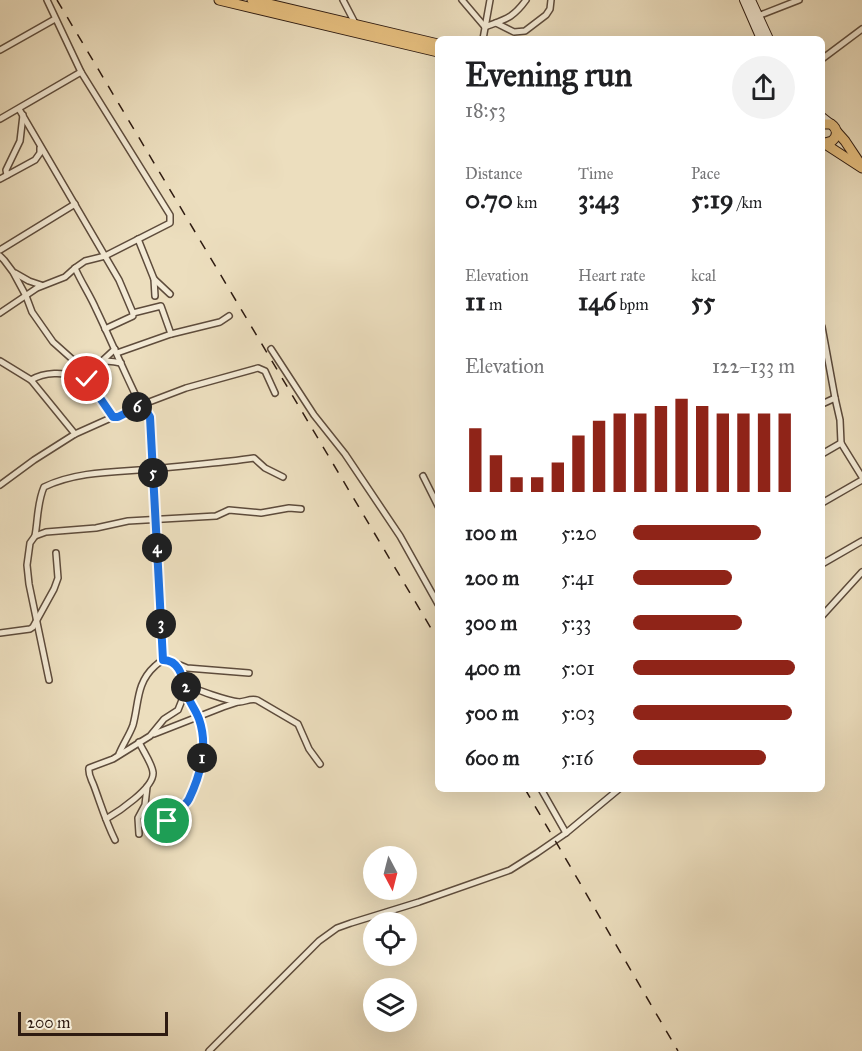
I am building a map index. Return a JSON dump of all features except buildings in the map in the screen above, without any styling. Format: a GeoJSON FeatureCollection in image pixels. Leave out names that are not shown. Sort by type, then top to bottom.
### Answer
{"type":"FeatureCollection","features":[{"type":"Feature","properties":{"kind":"highway"},"geometry":{"type":"LineString","coordinates":[[219,0],[435,51]]}},
{"type":"Feature","properties":{"kind":"highway"},"geometry":{"type":"LineString","coordinates":[[252,0],[435,43]]}},
{"type":"Feature","properties":{"kind":"highway"},"geometry":{"type":"LineString","coordinates":[[825,142],[832,141],[836,136],[830,127]]}},
{"type":"Feature","properties":{"kind":"highway"},"geometry":{"type":"LineString","coordinates":[[830,127],[862,168]]}},
{"type":"Feature","properties":{"kind":"highway"},"geometry":{"type":"LineString","coordinates":[[825,143],[862,168]]}},
{"type":"Feature","properties":{"kind":"main road"},"geometry":{"type":"LineString","coordinates":[[744,0],[760,36]]}},
{"type":"Feature","properties":{"kind":"main road"},"geometry":{"type":"LineString","coordinates":[[751,0],[768,36]]}},
{"type":"Feature","properties":{"kind":"street"},"geometry":{"type":"LineString","coordinates":[[0,313],[42,286],[65,277],[85,261],[105,256],[170,223],[170,215],[81,72],[47,0]]}},
{"type":"Feature","properties":{"kind":"street"},"geometry":{"type":"LineString","coordinates":[[343,0],[356,25]]}},
{"type":"Feature","properties":{"kind":"street"},"geometry":{"type":"LineString","coordinates":[[462,0],[485,27]]}},
{"type":"Feature","properties":{"kind":"street"},"geometry":{"type":"LineString","coordinates":[[484,36],[490,0]]}},
{"type":"Feature","properties":{"kind":"street"},"geometry":{"type":"LineString","coordinates":[[485,27],[513,16],[526,0]]}},
{"type":"Feature","properties":{"kind":"street"},"geometry":{"type":"LineString","coordinates":[[496,23],[514,32],[525,31],[546,15],[550,9],[551,0]]}},
{"type":"Feature","properties":{"kind":"street"},"geometry":{"type":"LineString","coordinates":[[758,16],[799,0]]}},
{"type":"Feature","properties":{"kind":"street"},"geometry":{"type":"LineString","coordinates":[[0,50],[55,19]]}},
{"type":"Feature","properties":{"kind":"street"},"geometry":{"type":"LineString","coordinates":[[825,57],[862,28]]}},
{"type":"Feature","properties":{"kind":"street"},"geometry":{"type":"LineString","coordinates":[[0,119],[21,112],[81,72]]}},
{"type":"Feature","properties":{"kind":"street"},"geometry":{"type":"LineString","coordinates":[[21,112],[119,280],[133,313]]}},
{"type":"Feature","properties":{"kind":"street"},"geometry":{"type":"LineString","coordinates":[[3,176],[20,141],[21,112]]}},
{"type":"Feature","properties":{"kind":"street"},"geometry":{"type":"LineString","coordinates":[[3,176],[35,160],[40,153],[40,147]]}},
{"type":"Feature","properties":{"kind":"street"},"geometry":{"type":"LineString","coordinates":[[0,250],[75,204]]}},
{"type":"Feature","properties":{"kind":"street"},"geometry":{"type":"LineString","coordinates":[[138,239],[154,279],[155,296]]}},
{"type":"Feature","properties":{"kind":"street"},"geometry":{"type":"LineString","coordinates":[[0,256],[13,272],[32,312],[53,342],[81,367],[113,417]]}},
{"type":"Feature","properties":{"kind":"street"},"geometry":{"type":"LineString","coordinates":[[75,268],[140,406],[150,417],[163,660]]}},
{"type":"Feature","properties":{"kind":"street"},"geometry":{"type":"LineString","coordinates":[[13,272],[42,286]]}},
{"type":"Feature","properties":{"kind":"street"},"geometry":{"type":"LineString","coordinates":[[154,279],[170,294]]}},
{"type":"Feature","properties":{"kind":"street"},"geometry":{"type":"LineString","coordinates":[[105,329],[133,316],[133,313],[161,306],[171,334]]}},
{"type":"Feature","properties":{"kind":"street"},"geometry":{"type":"LineString","coordinates":[[86,376],[116,351],[220,322],[229,316]]}},
{"type":"Feature","properties":{"kind":"street"},"geometry":{"type":"LineString","coordinates":[[825,343],[840,420],[841,443],[862,479],[825,501]]}},
{"type":"Feature","properties":{"kind":"street"},"geometry":{"type":"LineString","coordinates":[[271,349],[314,415],[345,454],[400,536],[435,598]]}},
{"type":"Feature","properties":{"kind":"street"},"geometry":{"type":"LineString","coordinates":[[0,361],[31,380],[75,434]]}},
{"type":"Feature","properties":{"kind":"street"},"geometry":{"type":"LineString","coordinates":[[81,367],[101,362],[121,363]]}},
{"type":"Feature","properties":{"kind":"street"},"geometry":{"type":"LineString","coordinates":[[0,485],[75,434],[186,388],[258,368],[265,371],[275,393]]}},
{"type":"Feature","properties":{"kind":"street"},"geometry":{"type":"LineString","coordinates":[[31,380],[44,374],[69,373],[86,376]]}},
{"type":"Feature","properties":{"kind":"street"},"geometry":{"type":"LineString","coordinates":[[825,403],[835,398]]}},
{"type":"Feature","properties":{"kind":"street"},"geometry":{"type":"LineString","coordinates":[[825,452],[841,443]]}},
{"type":"Feature","properties":{"kind":"street"},"geometry":{"type":"LineString","coordinates":[[49,680],[27,565],[30,543],[35,536],[37,526],[36,514],[44,488],[67,478],[254,458],[265,468],[283,477]]}},
{"type":"Feature","properties":{"kind":"street"},"geometry":{"type":"LineString","coordinates":[[423,476],[435,500]]}},
{"type":"Feature","properties":{"kind":"street"},"geometry":{"type":"LineString","coordinates":[[35,536],[46,532],[96,528],[128,522],[216,516],[229,510],[261,513],[289,508],[301,509]]}},
{"type":"Feature","properties":{"kind":"street"},"geometry":{"type":"LineString","coordinates":[[825,562],[862,541]]}},
{"type":"Feature","properties":{"kind":"street"},"geometry":{"type":"LineString","coordinates":[[0,633],[30,629],[37,619],[58,578],[56,553]]}},
{"type":"Feature","properties":{"kind":"street"},"geometry":{"type":"LineString","coordinates":[[825,611],[862,572]]}},
{"type":"Feature","properties":{"kind":"street"},"geometry":{"type":"LineString","coordinates":[[119,754],[133,725],[141,688],[152,669],[163,660],[187,668],[249,673]]}},
{"type":"Feature","properties":{"kind":"street"},"geometry":{"type":"LineString","coordinates":[[173,662],[185,682],[195,690],[239,702]]}},
{"type":"Feature","properties":{"kind":"street"},"geometry":{"type":"LineString","coordinates":[[164,832],[170,815],[189,799],[203,754],[204,740],[198,716],[187,696],[185,682]]}},
{"type":"Feature","properties":{"kind":"street"},"geometry":{"type":"LineString","coordinates":[[150,736],[164,719],[178,710],[184,696],[185,682]]}},
{"type":"Feature","properties":{"kind":"street"},"geometry":{"type":"LineString","coordinates":[[116,840],[105,819],[88,774],[89,768],[113,759],[150,736],[223,706],[252,699],[257,700],[298,724],[309,749],[320,764]]}},
{"type":"Feature","properties":{"kind":"street"},"geometry":{"type":"LineString","coordinates":[[105,819],[125,808],[151,781],[153,773],[140,742]]}},
{"type":"Feature","properties":{"kind":"street"},"geometry":{"type":"LineString","coordinates":[[139,834],[138,818],[145,805],[147,787]]}},
{"type":"Feature","properties":{"kind":"street"},"geometry":{"type":"LineString","coordinates":[[544,792],[566,833]]}},
{"type":"Feature","properties":{"kind":"street"},"geometry":{"type":"LineString","coordinates":[[209,1051],[319,941],[337,928],[510,870],[566,833],[615,792]]}},
{"type":"Feature","properties":{"kind":"railway"},"geometry":{"type":"LineString","coordinates":[[57,0],[435,635]]}},
{"type":"Feature","properties":{"kind":"railway"},"geometry":{"type":"LineString","coordinates":[[527,792],[678,1051]]}},
{"type":"Feature","properties":{"kind":"route"},"geometry":{"type":"LineString","coordinates":[[87,379],[113,417],[118,417],[140,406],[150,417],[163,660],[173,662],[177,666],[185,682],[187,696],[198,716],[204,740],[199,771],[189,799],[170,815],[167,821]]}}]}
